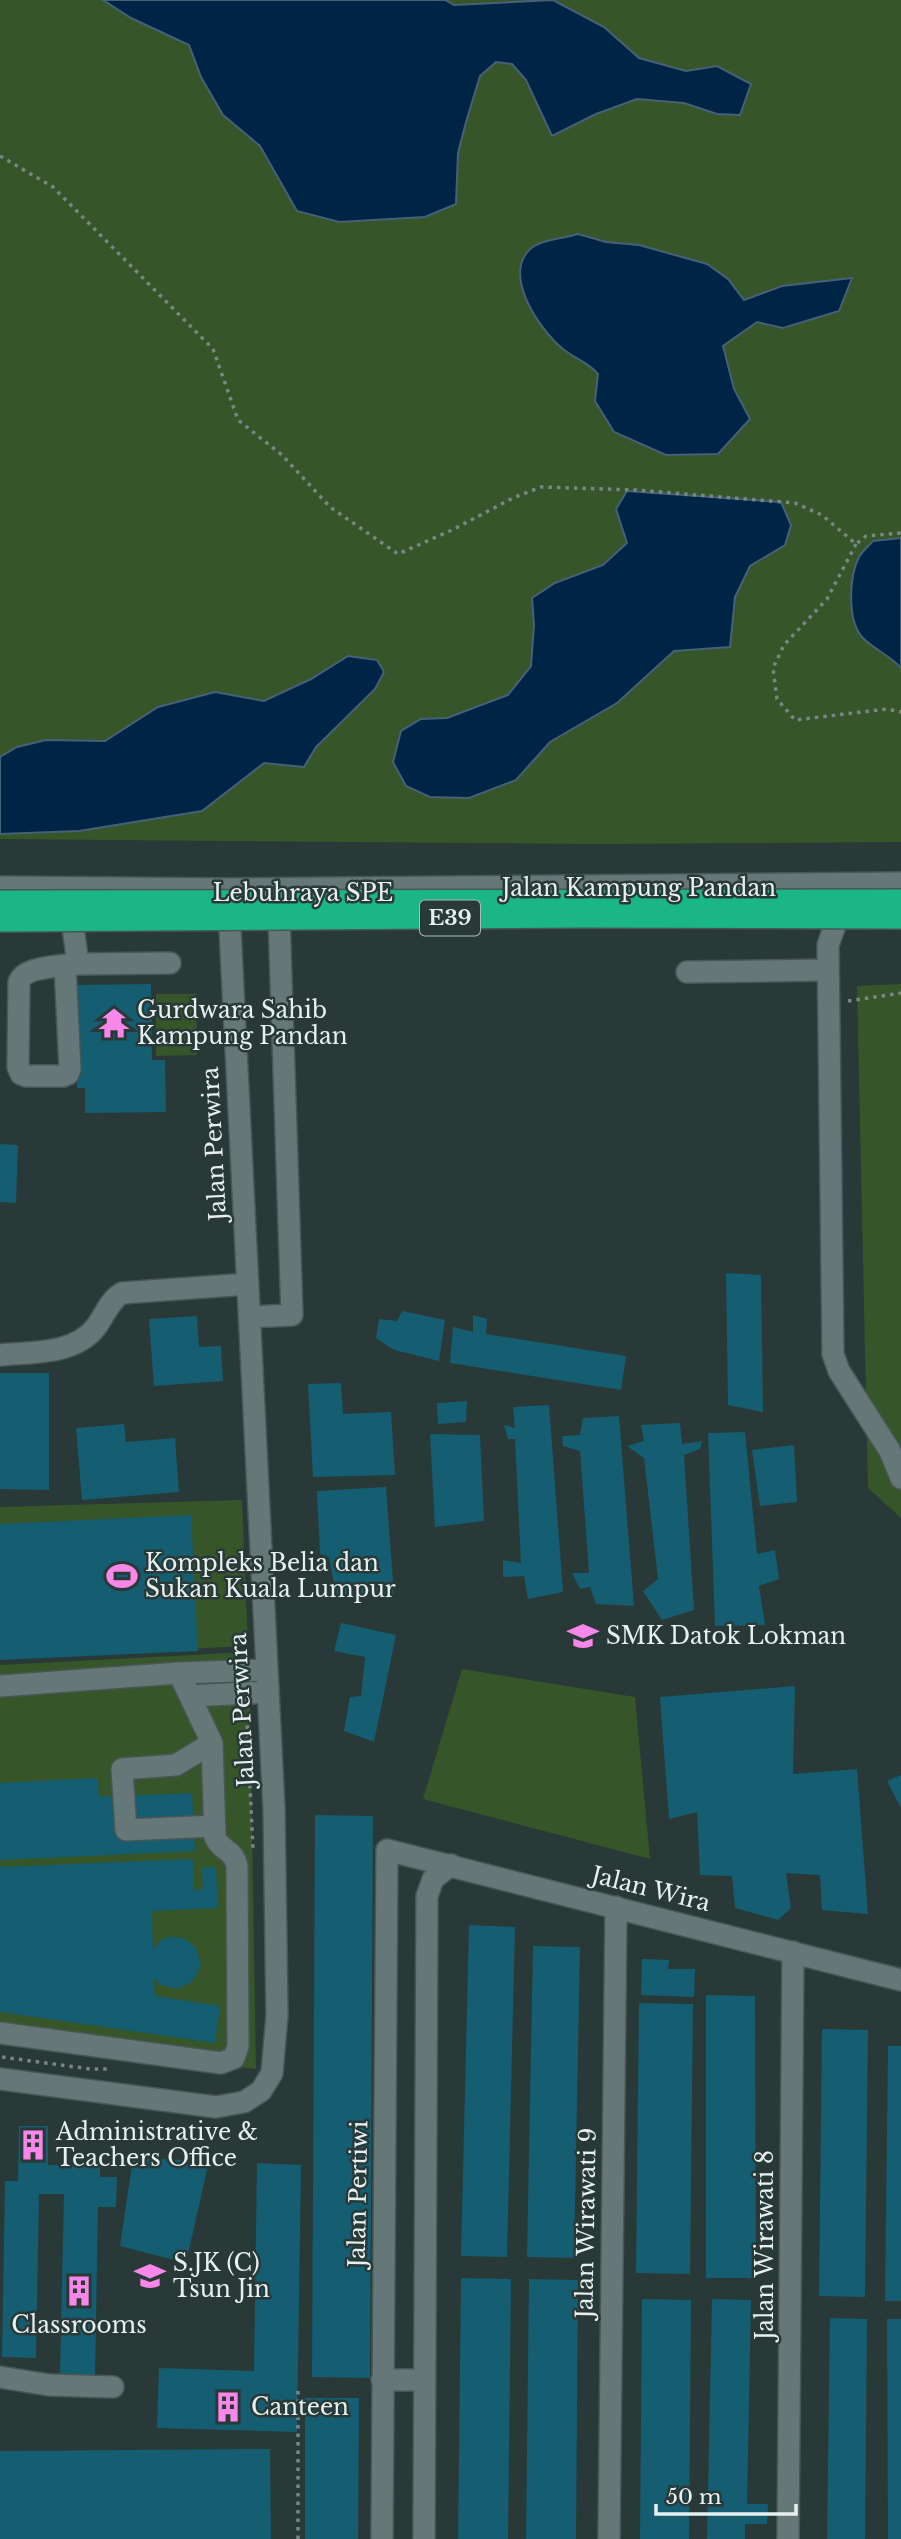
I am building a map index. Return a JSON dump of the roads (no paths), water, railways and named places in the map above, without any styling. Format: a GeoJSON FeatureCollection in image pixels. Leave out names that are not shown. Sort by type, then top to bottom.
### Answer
{"type":"FeatureCollection","features":[{"type":"Feature","properties":{"kind":"highway","name":"Lebuhraya SPE"},"geometry":{"type":"LineString","coordinates":[[0,901],[901,900]]}},
{"type":"Feature","properties":{"kind":"highway","name":"Lebuhraya SPE"},"geometry":{"type":"LineString","coordinates":[[0,921],[569,917],[901,918]]}},
{"type":"Feature","properties":{"kind":"street","name":"Jalan Kampung Pandan"},"geometry":{"type":"LineString","coordinates":[[0,887],[228,889],[901,883]]}},
{"type":"Feature","properties":{"kind":"street","name":"Jalan Perwira"},"geometry":{"type":"LineString","coordinates":[[0,2079],[216,2107],[244,2102],[261,2091],[272,2073],[276,2015],[274,1809],[228,889]]}},
{"type":"Feature","properties":{"kind":"street","name":"Jalan Kampung Pandan"},"geometry":{"type":"LineString","coordinates":[[0,921],[228,916],[901,913]]}},
{"type":"Feature","properties":{"kind":"street"},"geometry":{"type":"LineString","coordinates":[[839,914],[828,945],[833,1354],[839,1371],[890,1451],[901,1478]]}},
{"type":"Feature","properties":{"kind":"street"},"geometry":{"type":"LineString","coordinates":[[250,1317],[292,1315],[279,917]]}},
{"type":"Feature","properties":{"kind":"street"},"geometry":{"type":"LineString","coordinates":[[72,920],[72,965],[68,1074],[21,1074],[18,1067],[21,976],[27,971],[72,965],[170,963]]}},
{"type":"Feature","properties":{"kind":"street"},"geometry":{"type":"LineString","coordinates":[[687,972],[828,970]]}},
{"type":"Feature","properties":{"kind":"street"},"geometry":{"type":"LineString","coordinates":[[0,1355],[76,1344],[95,1328],[114,1298],[122,1293],[248,1284]]}},
{"type":"Feature","properties":{"kind":"street"},"geometry":{"type":"LineString","coordinates":[[0,1686],[266,1670]]}},
{"type":"Feature","properties":{"kind":"street"},"geometry":{"type":"LineString","coordinates":[[0,2033],[221,2063],[234,2058],[238,2046],[237,1866],[232,1853],[217,1842],[212,1743],[179,1674]]}},
{"type":"Feature","properties":{"kind":"street"},"geometry":{"type":"LineString","coordinates":[[190,1696],[268,1692]]}},
{"type":"Feature","properties":{"kind":"street"},"geometry":{"type":"LineString","coordinates":[[212,1743],[176,1765],[122,1769],[126,1830],[215,1826]]}},
{"type":"Feature","properties":{"kind":"street"},"geometry":{"type":"LineString","coordinates":[[176,1765],[213,1783]]}},
{"type":"Feature","properties":{"kind":"street","name":"Jalan Wira"},"geometry":{"type":"LineString","coordinates":[[387,1850],[901,1980]]}},
{"type":"Feature","properties":{"kind":"street","name":"Jalan Pertiwi"},"geometry":{"type":"LineString","coordinates":[[382,2539],[387,1850]]}},
{"type":"Feature","properties":{"kind":"street"},"geometry":{"type":"LineString","coordinates":[[424,2539],[427,1896],[433,1879],[451,1866]]}},
{"type":"Feature","properties":{"kind":"street","name":"Jalan Wirawati 9"},"geometry":{"type":"LineString","coordinates":[[609,2539],[615,1908]]}},
{"type":"Feature","properties":{"kind":"street","name":"Jalan Wirawati 8"},"geometry":{"type":"LineString","coordinates":[[788,2539],[793,1952]]}},
{"type":"Feature","properties":{"kind":"street"},"geometry":{"type":"LineString","coordinates":[[0,2377],[49,2385],[113,2387]]}},
{"type":"Feature","properties":{"kind":"street"},"geometry":{"type":"LineString","coordinates":[[382,2380],[425,2380]]}},
{"type":"Feature","properties":{"kind":"water"},"geometry":{"type":"Polygon","coordinates":[[[103,0],[445,0],[454,5],[553,0],[604,27],[639,58],[686,71],[717,66],[751,84],[740,115],[717,114],[684,103],[637,99],[596,114],[552,136],[526,80],[512,64],[496,62],[480,76],[466,122],[458,153],[456,204],[425,217],[339,222],[297,211],[260,146],[223,115],[201,77],[189,45],[131,18],[103,0]]]}},
{"type":"Feature","properties":{"kind":"water"},"geometry":{"type":"Polygon","coordinates":[[[578,234],[606,242],[639,245],[707,264],[728,279],[744,300],[782,286],[852,278],[839,311],[783,328],[757,322],[723,346],[734,389],[750,419],[718,454],[666,455],[614,432],[595,401],[598,374],[553,340],[526,298],[520,268],[525,255],[541,243],[578,234]]]}},
{"type":"Feature","properties":{"kind":"water"},"geometry":{"type":"Polygon","coordinates":[[[627,491],[781,502],[791,525],[785,545],[750,566],[735,597],[730,647],[674,651],[617,703],[550,742],[516,780],[469,798],[430,797],[406,786],[393,762],[401,731],[421,719],[447,718],[508,695],[531,666],[534,625],[532,598],[555,583],[603,565],[627,543],[616,509],[627,491]]]}},
{"type":"Feature","properties":{"kind":"water"},"geometry":{"type":"Polygon","coordinates":[[[901,538],[901,668],[871,645],[857,630],[851,598],[853,576],[862,553],[873,541],[901,538]]]}},
{"type":"Feature","properties":{"kind":"water"},"geometry":{"type":"Polygon","coordinates":[[[348,656],[377,660],[384,672],[375,689],[316,747],[304,767],[264,763],[202,811],[79,831],[0,834],[0,757],[17,747],[46,740],[105,741],[158,707],[215,692],[264,701],[311,679],[348,656]]]}},
{"type":"Feature","properties":{"kind":"place","name":"Gurdwara Sahib Kampung Pandan"},"geometry":{"type":"Point","coordinates":[114,1023]}},
{"type":"Feature","properties":{"kind":"place","name":"Kompleks Belia dan Sukan Kuala Lumpur"},"geometry":{"type":"Point","coordinates":[122,1576]}},
{"type":"Feature","properties":{"kind":"place","name":"SMK Datok Lokman"},"geometry":{"type":"Point","coordinates":[583,1636]}},
{"type":"Feature","properties":{"kind":"place","name":"Administrative & Teachers Office"},"geometry":{"type":"Point","coordinates":[33,2145]}},
{"type":"Feature","properties":{"kind":"place","name":"S.JK (C) Tsun Jin"},"geometry":{"type":"Point","coordinates":[150,2276]}},
{"type":"Feature","properties":{"kind":"place","name":"Classrooms"},"geometry":{"type":"Point","coordinates":[79,2291]}},
{"type":"Feature","properties":{"kind":"place","name":"Canteen"},"geometry":{"type":"Point","coordinates":[228,2407]}}]}
